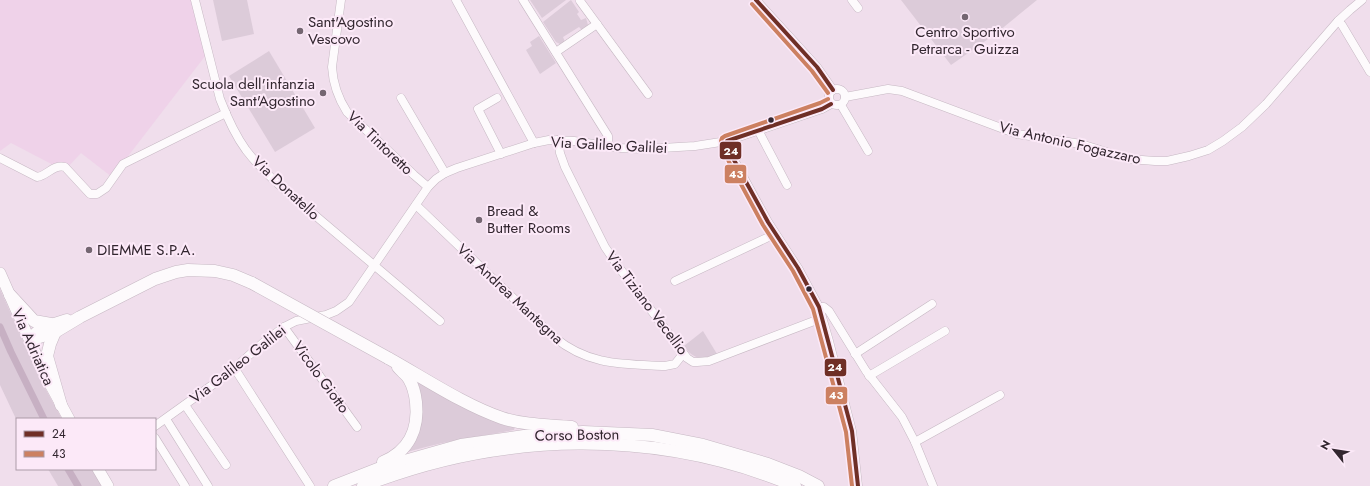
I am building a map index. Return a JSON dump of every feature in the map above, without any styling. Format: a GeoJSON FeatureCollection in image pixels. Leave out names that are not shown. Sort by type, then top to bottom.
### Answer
{"type":"FeatureCollection","features":[{"type":"Feature","properties":{"kind":"highway"},"geometry":{"type":"LineString","coordinates":[[30,340],[53,328],[80,317],[155,279],[176,272],[188,270],[215,270],[233,275],[252,283],[472,405],[503,418],[532,424],[621,430],[652,435]]}},
{"type":"Feature","properties":{"kind":"highway"},"geometry":{"type":"LineString","coordinates":[[10,295],[34,321],[53,328]]}},
{"type":"Feature","properties":{"kind":"highway"},"geometry":{"type":"LineString","coordinates":[[53,328],[47,356],[61,406]]}},
{"type":"Feature","properties":{"kind":"highway"},"geometry":{"type":"LineString","coordinates":[[338,484],[360,470],[391,458],[401,451],[413,434],[418,414],[415,391],[408,378],[388,358]]}},
{"type":"Feature","properties":{"kind":"highway","name":"Corso Boston"},"geometry":{"type":"LineString","coordinates":[[338,484],[380,468],[461,444],[524,436],[583,432],[652,435],[703,444],[768,464],[799,476],[818,486]]}},
{"type":"Feature","properties":{"kind":"highway","name":"Corso Boston"},"geometry":{"type":"LineString","coordinates":[[363,486],[388,476],[465,456],[522,446],[572,443],[612,444],[656,448],[707,458],[752,470],[795,486]]}},
{"type":"Feature","properties":{"kind":"highway"},"geometry":{"type":"LineString","coordinates":[[752,470],[778,486]]}},
{"type":"Feature","properties":{"kind":"main road","name":"Via Adriatica"},"geometry":{"type":"LineString","coordinates":[[0,273],[52,390],[68,418]]}},
{"type":"Feature","properties":{"kind":"main road"},"geometry":{"type":"LineString","coordinates":[[99,470],[108,486]]}},
{"type":"Feature","properties":{"kind":"street","name":"Via Tintoretto"},"geometry":{"type":"LineString","coordinates":[[341,0],[332,67],[333,77],[340,102],[347,112],[428,187]]}},
{"type":"Feature","properties":{"kind":"street"},"geometry":{"type":"LineString","coordinates":[[456,0],[534,144]]}},
{"type":"Feature","properties":{"kind":"street"},"geometry":{"type":"LineString","coordinates":[[523,0],[608,136],[608,146]]}},
{"type":"Feature","properties":{"kind":"street"},"geometry":{"type":"LineString","coordinates":[[756,0],[817,67],[833,90]]}},
{"type":"Feature","properties":{"kind":"street"},"geometry":{"type":"LineString","coordinates":[[852,0],[858,8]]}},
{"type":"Feature","properties":{"kind":"street","name":"Via Antonio Fogazzaro"},"geometry":{"type":"LineString","coordinates":[[888,90],[902,91],[918,96],[1017,134],[1081,144],[1129,159],[1167,161],[1208,150],[1242,127],[1266,104],[1338,21],[1362,0]]}},
{"type":"Feature","properties":{"kind":"street"},"geometry":{"type":"LineString","coordinates":[[580,1],[648,94]]}},
{"type":"Feature","properties":{"kind":"street","name":"Via Donatello"},"geometry":{"type":"LineString","coordinates":[[198,2],[216,87],[226,113],[245,148],[261,168],[294,198],[375,266]]}},
{"type":"Feature","properties":{"kind":"street"},"geometry":{"type":"LineString","coordinates":[[1338,21],[1342,25],[1370,72]]}},
{"type":"Feature","properties":{"kind":"street"},"geometry":{"type":"LineString","coordinates":[[556,52],[597,24]]}},
{"type":"Feature","properties":{"kind":"street"},"geometry":{"type":"LineString","coordinates":[[831,104],[828,96],[833,90],[837,89],[842,91],[843,101],[868,151]]}},
{"type":"Feature","properties":{"kind":"street","name":"Via Galileo Galilei"},"geometry":{"type":"LineString","coordinates":[[156,425],[235,368],[264,342],[284,327],[296,321],[326,315],[343,308],[356,294],[428,187],[436,178],[445,173],[534,144],[558,140],[645,149],[695,146],[726,141],[822,109],[831,104],[837,106],[843,101],[888,90]]}},
{"type":"Feature","properties":{"kind":"street"},"geometry":{"type":"LineString","coordinates":[[401,98],[445,173]]}},
{"type":"Feature","properties":{"kind":"street"},"geometry":{"type":"LineString","coordinates":[[497,98],[478,109],[501,154]]}},
{"type":"Feature","properties":{"kind":"street"},"geometry":{"type":"LineString","coordinates":[[0,158],[37,177],[40,177],[51,169],[61,166],[65,167],[90,194],[97,194],[106,188],[123,164],[226,113]]}},
{"type":"Feature","properties":{"kind":"street"},"geometry":{"type":"LineString","coordinates":[[758,130],[787,185]]}},
{"type":"Feature","properties":{"kind":"street","name":"Via Tiziano Vecellio"},"geometry":{"type":"LineString","coordinates":[[558,140],[560,153],[565,167],[605,247],[684,354],[693,362],[702,363],[709,361],[822,318]]}},
{"type":"Feature","properties":{"kind":"street"},"geometry":{"type":"LineString","coordinates":[[726,141],[734,160],[776,234],[801,274],[819,308],[852,431],[858,485]]}},
{"type":"Feature","properties":{"kind":"street","name":"Via Andrea Mantegna"},"geometry":{"type":"LineString","coordinates":[[416,205],[554,337],[572,350],[584,356],[603,362],[666,366],[675,364],[684,354]]}},
{"type":"Feature","properties":{"kind":"street"},"geometry":{"type":"LineString","coordinates":[[675,281],[776,234]]}},
{"type":"Feature","properties":{"kind":"street"},"geometry":{"type":"LineString","coordinates":[[375,266],[440,321]]}},
{"type":"Feature","properties":{"kind":"street"},"geometry":{"type":"LineString","coordinates":[[855,354],[932,304]]}},
{"type":"Feature","properties":{"kind":"street"},"geometry":{"type":"LineString","coordinates":[[819,308],[824,307],[829,311],[870,376],[902,417],[915,442],[933,486]]}},
{"type":"Feature","properties":{"kind":"street","name":"Vicolo Giotto"},"geometry":{"type":"LineString","coordinates":[[284,327],[357,427]]}},
{"type":"Feature","properties":{"kind":"street"},"geometry":{"type":"LineString","coordinates":[[870,376],[945,331]]}},
{"type":"Feature","properties":{"kind":"street"},"geometry":{"type":"LineString","coordinates":[[235,368],[310,486]]}},
{"type":"Feature","properties":{"kind":"street"},"geometry":{"type":"LineString","coordinates":[[915,442],[1000,395]]}},
{"type":"Feature","properties":{"kind":"street"},"geometry":{"type":"LineString","coordinates":[[185,405],[226,465]]}},
{"type":"Feature","properties":{"kind":"street"},"geometry":{"type":"LineString","coordinates":[[166,419],[208,486]]}},
{"type":"Feature","properties":{"kind":"street"},"geometry":{"type":"LineString","coordinates":[[156,440],[185,486]]}},
{"type":"Feature","properties":{"kind":"shaded area"},"geometry":{"type":"Polygon","coordinates":[[[0,0],[197,0],[209,51],[112,177],[81,153],[66,169],[61,169],[11,143],[0,151],[0,0]]]}},
{"type":"Feature","properties":{"kind":"shaded area"},"geometry":{"type":"Polygon","coordinates":[[[213,0],[247,0],[254,34],[222,41],[213,0]]]}},
{"type":"Feature","properties":{"kind":"shaded area"},"geometry":{"type":"Polygon","coordinates":[[[530,0],[566,0],[542,18],[530,0]]]}},
{"type":"Feature","properties":{"kind":"shaded area"},"geometry":{"type":"Polygon","coordinates":[[[571,0],[579,12],[577,14],[581,20],[586,18],[588,25],[582,30],[579,27],[563,37],[565,42],[560,44],[556,42],[543,22],[571,0]]]}},
{"type":"Feature","properties":{"kind":"shaded area","name":"Centro Sportivo Petrarca - Guizza"},"geometry":{"type":"Polygon","coordinates":[[[901,0],[1037,0],[994,35],[951,65],[901,0]]]}},
{"type":"Feature","properties":{"kind":"shaded area"},"geometry":{"type":"Polygon","coordinates":[[[539,36],[556,63],[540,74],[526,50],[532,46],[530,42],[539,36]]]}},
{"type":"Feature","properties":{"kind":"shaded area"},"geometry":{"type":"Polygon","coordinates":[[[269,51],[315,128],[275,152],[229,76],[269,51]]]}},
{"type":"Feature","properties":{"kind":"shaded area"},"geometry":{"type":"Polygon","coordinates":[[[0,289],[39,377],[61,418],[16,419],[0,385],[0,289]]]}},
{"type":"Feature","properties":{"kind":"shaded area"},"geometry":{"type":"Polygon","coordinates":[[[703,331],[717,354],[698,358],[691,354],[684,346],[703,331]]]}},
{"type":"Feature","properties":{"kind":"shaded area"},"geometry":{"type":"Polygon","coordinates":[[[408,377],[516,424],[514,430],[443,443],[401,454],[415,435],[408,377]]]}},
{"type":"Feature","properties":{"kind":"shaded area"},"geometry":{"type":"Polygon","coordinates":[[[49,470],[93,470],[102,486],[58,486],[49,470]]]}},
{"type":"Feature","properties":{"kind":"waterway"},"geometry":{"type":"LineString","coordinates":[[0,327],[44,418]]}},
{"type":"Feature","properties":{"kind":"waterway"},"geometry":{"type":"LineString","coordinates":[[69,470],[78,486]]}},
{"type":"Feature","properties":{"kind":"transit line","name":"24"},"geometry":{"type":"LineString","coordinates":[[756,0],[817,67],[833,90]]}},
{"type":"Feature","properties":{"kind":"transit line","name":"43"},"geometry":{"type":"LineString","coordinates":[[752,4],[812,71],[828,93]]}},
{"type":"Feature","properties":{"kind":"transit line","name":"43"},"geometry":{"type":"LineString","coordinates":[[828,99],[725,136],[721,141],[729,162],[763,225],[793,271],[813,309],[846,432],[852,486]]}},
{"type":"Feature","properties":{"kind":"transit line","name":"24"},"geometry":{"type":"LineString","coordinates":[[831,104],[822,109],[727,141],[734,160],[768,222],[798,268],[819,307],[852,431],[858,486]]}},
{"type":"Feature","properties":{"kind":"place","name":"Centro Sportivo Petrarca - Guizza"},"geometry":{"type":"Point","coordinates":[965,17]}},
{"type":"Feature","properties":{"kind":"place","name":"Sant'Agostino Vescovo"},"geometry":{"type":"Point","coordinates":[300,31]}},
{"type":"Feature","properties":{"kind":"place","name":"Scuola dell'infanzia Sant'Agostino"},"geometry":{"type":"Point","coordinates":[323,93]}},
{"type":"Feature","properties":{"kind":"place","name":"Bread & Butter Rooms"},"geometry":{"type":"Point","coordinates":[479,220]}},
{"type":"Feature","properties":{"kind":"place","name":"DIEMME S.P.A."},"geometry":{"type":"Point","coordinates":[89,250]}}]}
